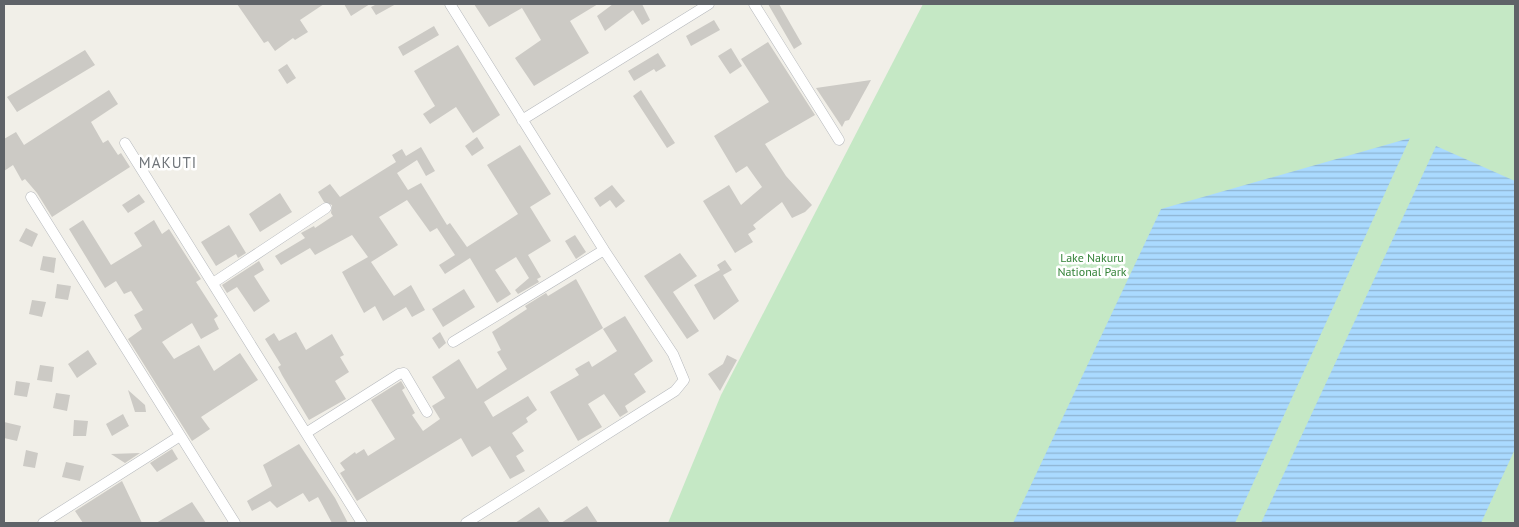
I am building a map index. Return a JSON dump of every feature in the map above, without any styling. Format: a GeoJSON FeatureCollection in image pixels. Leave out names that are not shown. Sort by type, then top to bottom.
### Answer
{"type":"FeatureCollection","features":[{"type":"Feature","properties":{"kind":"street"},"geometry":{"type":"LineString","coordinates":[[450,4],[604,250],[673,354],[684,380],[675,391],[466,523]]}},
{"type":"Feature","properties":{"kind":"street"},"geometry":{"type":"LineString","coordinates":[[522,120],[709,4]]}},
{"type":"Feature","properties":{"kind":"street"},"geometry":{"type":"LineString","coordinates":[[754,4],[839,140]]}},
{"type":"Feature","properties":{"kind":"street"},"geometry":{"type":"LineString","coordinates":[[125,143],[362,523]]}},
{"type":"Feature","properties":{"kind":"street"},"geometry":{"type":"LineString","coordinates":[[31,197],[235,523]]}},
{"type":"Feature","properties":{"kind":"street"},"geometry":{"type":"LineString","coordinates":[[213,283],[326,208]]}},
{"type":"Feature","properties":{"kind":"street"},"geometry":{"type":"LineString","coordinates":[[453,342],[604,250]]}},
{"type":"Feature","properties":{"kind":"street"},"geometry":{"type":"LineString","coordinates":[[306,433],[399,374],[404,373],[427,412]]}},
{"type":"Feature","properties":{"kind":"street"},"geometry":{"type":"LineString","coordinates":[[43,523],[180,436]]}},
{"type":"Feature","properties":{"kind":"green space","name":"Lake Nakuru National Park"},"geometry":{"type":"Polygon","coordinates":[[[923,4],[1515,4],[1515,523],[668,523],[721,395],[923,4]]]}},
{"type":"Feature","properties":{"kind":"water"},"geometry":{"type":"Polygon","coordinates":[[[1410,138],[1235,523],[1013,523],[1161,209],[1410,138]]]}},
{"type":"Feature","properties":{"kind":"water"},"geometry":{"type":"Polygon","coordinates":[[[1436,146],[1515,181],[1515,449],[1481,523],[1261,523],[1436,146]]]}},
{"type":"Feature","properties":{"kind":"building"},"geometry":{"type":"Polygon","coordinates":[[[237,4],[324,4],[300,20],[308,32],[295,40],[293,38],[275,51],[268,41],[264,43],[237,4]]]}},
{"type":"Feature","properties":{"kind":"building"},"geometry":{"type":"Polygon","coordinates":[[[344,4],[370,4],[351,16],[344,4]]]}},
{"type":"Feature","properties":{"kind":"building"},"geometry":{"type":"Polygon","coordinates":[[[377,4],[396,4],[376,15],[371,7],[377,4]]]}},
{"type":"Feature","properties":{"kind":"building"},"geometry":{"type":"Polygon","coordinates":[[[474,4],[598,4],[570,21],[589,53],[534,86],[515,58],[541,40],[522,8],[489,27],[474,4]]]}},
{"type":"Feature","properties":{"kind":"building"},"geometry":{"type":"Polygon","coordinates":[[[613,4],[642,4],[650,20],[642,25],[633,10],[605,31],[597,16],[613,4]]]}},
{"type":"Feature","properties":{"kind":"building"},"geometry":{"type":"Polygon","coordinates":[[[768,4],[779,4],[802,44],[794,49],[768,4]]]}},
{"type":"Feature","properties":{"kind":"building"},"geometry":{"type":"Polygon","coordinates":[[[714,20],[720,30],[691,46],[686,36],[714,20]]]}},
{"type":"Feature","properties":{"kind":"building"},"geometry":{"type":"Polygon","coordinates":[[[434,26],[439,35],[403,56],[398,47],[434,26]]]}},
{"type":"Feature","properties":{"kind":"building"},"geometry":{"type":"Polygon","coordinates":[[[768,42],[815,115],[765,144],[786,176],[812,205],[805,212],[792,218],[782,202],[753,225],[756,229],[748,234],[753,242],[735,253],[703,201],[729,185],[741,205],[762,187],[747,166],[736,173],[714,136],[769,102],[741,59],[768,42]]]}},
{"type":"Feature","properties":{"kind":"building"},"geometry":{"type":"Polygon","coordinates":[[[458,45],[500,115],[473,133],[456,107],[430,124],[423,114],[435,106],[414,71],[458,45]]]}},
{"type":"Feature","properties":{"kind":"building"},"geometry":{"type":"Polygon","coordinates":[[[731,48],[742,66],[730,74],[718,56],[731,48]]]}},
{"type":"Feature","properties":{"kind":"building"},"geometry":{"type":"Polygon","coordinates":[[[85,50],[95,65],[17,112],[7,97],[85,50]]]}},
{"type":"Feature","properties":{"kind":"building"},"geometry":{"type":"Polygon","coordinates":[[[658,53],[666,66],[656,72],[654,69],[634,81],[628,71],[658,53]]]}},
{"type":"Feature","properties":{"kind":"building"},"geometry":{"type":"Polygon","coordinates":[[[287,64],[296,78],[287,84],[278,70],[287,64]]]}},
{"type":"Feature","properties":{"kind":"building"},"geometry":{"type":"Polygon","coordinates":[[[871,80],[849,120],[845,121],[842,127],[816,88],[871,80]]]}},
{"type":"Feature","properties":{"kind":"building"},"geometry":{"type":"Polygon","coordinates":[[[109,90],[118,104],[91,122],[103,143],[108,140],[118,155],[121,153],[130,167],[52,217],[37,193],[25,179],[22,181],[13,165],[4,171],[4,139],[16,132],[24,145],[109,90]]]}},
{"type":"Feature","properties":{"kind":"building"},"geometry":{"type":"Polygon","coordinates":[[[641,90],[675,143],[667,148],[633,96],[641,90]]]}},
{"type":"Feature","properties":{"kind":"building"},"geometry":{"type":"Polygon","coordinates":[[[477,137],[484,148],[472,156],[465,146],[477,137]]]}},
{"type":"Feature","properties":{"kind":"building"},"geometry":{"type":"Polygon","coordinates":[[[520,145],[551,194],[530,207],[551,241],[528,255],[541,277],[537,279],[539,282],[518,294],[515,290],[529,278],[516,257],[495,270],[511,294],[497,303],[470,258],[445,274],[439,265],[455,255],[437,228],[430,232],[407,200],[379,217],[398,245],[371,262],[394,296],[411,285],[425,310],[412,317],[406,307],[383,321],[375,306],[364,313],[342,272],[368,257],[352,235],[315,255],[310,248],[281,265],[275,256],[305,238],[301,233],[314,226],[315,228],[333,216],[331,213],[332,205],[324,202],[318,192],[330,184],[340,197],[396,162],[392,155],[402,149],[406,156],[421,147],[435,171],[426,176],[417,160],[397,173],[408,190],[421,183],[447,225],[450,223],[467,247],[518,214],[487,165],[520,145]]]}},
{"type":"Feature","properties":{"kind":"building"},"geometry":{"type":"Polygon","coordinates":[[[612,185],[625,201],[616,208],[610,200],[600,207],[594,198],[612,185]]]}},
{"type":"Feature","properties":{"kind":"building"},"geometry":{"type":"Polygon","coordinates":[[[280,193],[292,212],[260,232],[249,214],[280,193]]]}},
{"type":"Feature","properties":{"kind":"building"},"geometry":{"type":"Polygon","coordinates":[[[139,194],[145,202],[128,213],[122,205],[139,194]]]}},
{"type":"Feature","properties":{"kind":"building"},"geometry":{"type":"Polygon","coordinates":[[[83,220],[111,265],[142,246],[134,233],[154,220],[162,234],[169,229],[201,279],[196,282],[218,316],[214,319],[219,329],[201,339],[192,323],[162,342],[174,359],[199,345],[214,371],[240,353],[258,380],[201,417],[210,429],[192,441],[128,339],[142,329],[134,315],[143,310],[131,291],[124,294],[116,281],[105,288],[69,229],[83,220]]]}},
{"type":"Feature","properties":{"kind":"building"},"geometry":{"type":"Polygon","coordinates":[[[229,225],[246,253],[238,258],[236,254],[216,266],[201,242],[229,225]]]}},
{"type":"Feature","properties":{"kind":"building"},"geometry":{"type":"Polygon","coordinates":[[[26,228],[38,234],[32,247],[19,241],[26,228]]]}},
{"type":"Feature","properties":{"kind":"building"},"geometry":{"type":"Polygon","coordinates":[[[575,235],[586,252],[576,259],[565,241],[575,235]]]}},
{"type":"Feature","properties":{"kind":"building"},"geometry":{"type":"Polygon","coordinates":[[[680,253],[697,276],[673,292],[699,331],[687,339],[644,276],[680,253]]]}},
{"type":"Feature","properties":{"kind":"building"},"geometry":{"type":"Polygon","coordinates":[[[43,256],[56,258],[54,273],[40,270],[43,256]]]}},
{"type":"Feature","properties":{"kind":"building"},"geometry":{"type":"Polygon","coordinates":[[[725,260],[732,270],[723,275],[739,301],[714,320],[694,285],[720,270],[717,265],[725,260]]]}},
{"type":"Feature","properties":{"kind":"building"},"geometry":{"type":"Polygon","coordinates":[[[259,261],[264,270],[254,276],[270,301],[254,312],[237,287],[227,293],[222,285],[259,261]]]}},
{"type":"Feature","properties":{"kind":"building"},"geometry":{"type":"Polygon","coordinates":[[[576,279],[603,328],[484,402],[493,417],[528,396],[537,410],[526,418],[528,422],[512,433],[524,451],[516,456],[525,471],[510,479],[490,446],[472,457],[461,438],[357,501],[340,473],[345,470],[340,463],[355,452],[356,454],[364,449],[368,456],[395,439],[371,400],[401,381],[405,388],[402,390],[415,413],[412,415],[423,431],[440,419],[432,406],[445,398],[432,377],[459,359],[477,389],[507,369],[497,352],[501,350],[492,332],[527,309],[525,306],[546,293],[548,296],[576,279]]]}},
{"type":"Feature","properties":{"kind":"building"},"geometry":{"type":"Polygon","coordinates":[[[57,284],[71,286],[68,300],[55,298],[57,284]]]}},
{"type":"Feature","properties":{"kind":"building"},"geometry":{"type":"Polygon","coordinates":[[[464,289],[475,307],[443,327],[432,309],[464,289]]]}},
{"type":"Feature","properties":{"kind":"building"},"geometry":{"type":"Polygon","coordinates":[[[32,300],[46,302],[42,317],[29,314],[32,300]]]}},
{"type":"Feature","properties":{"kind":"building"},"geometry":{"type":"Polygon","coordinates":[[[625,316],[653,361],[634,374],[646,392],[625,406],[628,412],[620,417],[604,394],[588,404],[602,427],[578,441],[550,392],[579,375],[575,369],[589,361],[592,367],[617,351],[603,329],[625,316]]]}},
{"type":"Feature","properties":{"kind":"building"},"geometry":{"type":"Polygon","coordinates":[[[296,332],[306,350],[332,334],[344,355],[340,357],[349,372],[335,381],[346,399],[309,420],[282,375],[278,367],[281,365],[265,339],[274,333],[279,341],[296,332]]]}},
{"type":"Feature","properties":{"kind":"building"},"geometry":{"type":"Polygon","coordinates":[[[440,332],[446,343],[439,349],[432,338],[440,332]]]}},
{"type":"Feature","properties":{"kind":"building"},"geometry":{"type":"Polygon","coordinates":[[[88,350],[97,364],[77,378],[68,364],[88,350]]]}},
{"type":"Feature","properties":{"kind":"building"},"geometry":{"type":"Polygon","coordinates":[[[727,355],[737,360],[720,391],[708,374],[723,364],[727,355]]]}},
{"type":"Feature","properties":{"kind":"building"},"geometry":{"type":"Polygon","coordinates":[[[40,365],[54,367],[52,382],[37,380],[40,365]]]}},
{"type":"Feature","properties":{"kind":"building"},"geometry":{"type":"Polygon","coordinates":[[[16,381],[30,383],[27,397],[14,395],[16,381]]]}},
{"type":"Feature","properties":{"kind":"building"},"geometry":{"type":"Polygon","coordinates":[[[128,390],[145,405],[146,412],[135,412],[128,390]]]}},
{"type":"Feature","properties":{"kind":"building"},"geometry":{"type":"Polygon","coordinates":[[[56,393],[70,395],[67,411],[53,408],[56,393]]]}},
{"type":"Feature","properties":{"kind":"building"},"geometry":{"type":"Polygon","coordinates":[[[123,414],[129,426],[112,436],[106,424],[123,414]]]}},
{"type":"Feature","properties":{"kind":"building"},"geometry":{"type":"Polygon","coordinates":[[[74,420],[88,421],[86,436],[73,436],[74,420]]]}},
{"type":"Feature","properties":{"kind":"building"},"geometry":{"type":"Polygon","coordinates":[[[4,422],[21,426],[17,441],[4,438],[4,422]]]}},
{"type":"Feature","properties":{"kind":"building"},"geometry":{"type":"Polygon","coordinates":[[[299,444],[335,498],[348,523],[332,523],[318,497],[309,502],[303,493],[277,508],[270,501],[252,511],[247,501],[272,486],[263,465],[299,444]]]}},
{"type":"Feature","properties":{"kind":"building"},"geometry":{"type":"Polygon","coordinates":[[[172,449],[178,459],[157,472],[150,463],[172,449]]]}},
{"type":"Feature","properties":{"kind":"building"},"geometry":{"type":"Polygon","coordinates":[[[26,450],[38,453],[35,468],[23,466],[26,450]]]}},
{"type":"Feature","properties":{"kind":"building"},"geometry":{"type":"Polygon","coordinates":[[[140,453],[125,463],[111,454],[140,453]]]}},
{"type":"Feature","properties":{"kind":"building"},"geometry":{"type":"Polygon","coordinates":[[[66,462],[84,466],[80,481],[62,477],[66,462]]]}},
{"type":"Feature","properties":{"kind":"building"},"geometry":{"type":"Polygon","coordinates":[[[122,481],[142,523],[83,523],[75,511],[122,481]]]}},
{"type":"Feature","properties":{"kind":"building"},"geometry":{"type":"Polygon","coordinates":[[[192,502],[206,523],[156,523],[192,502]]]}},
{"type":"Feature","properties":{"kind":"building"},"geometry":{"type":"Polygon","coordinates":[[[587,506],[598,523],[561,523],[587,506]]]}},
{"type":"Feature","properties":{"kind":"building"},"geometry":{"type":"Polygon","coordinates":[[[539,507],[550,523],[515,523],[539,507]]]}},
{"type":"Feature","properties":{"kind":"district","name":"MAKUTI"},"geometry":{"type":"Point","coordinates":[168,162]}}]}
